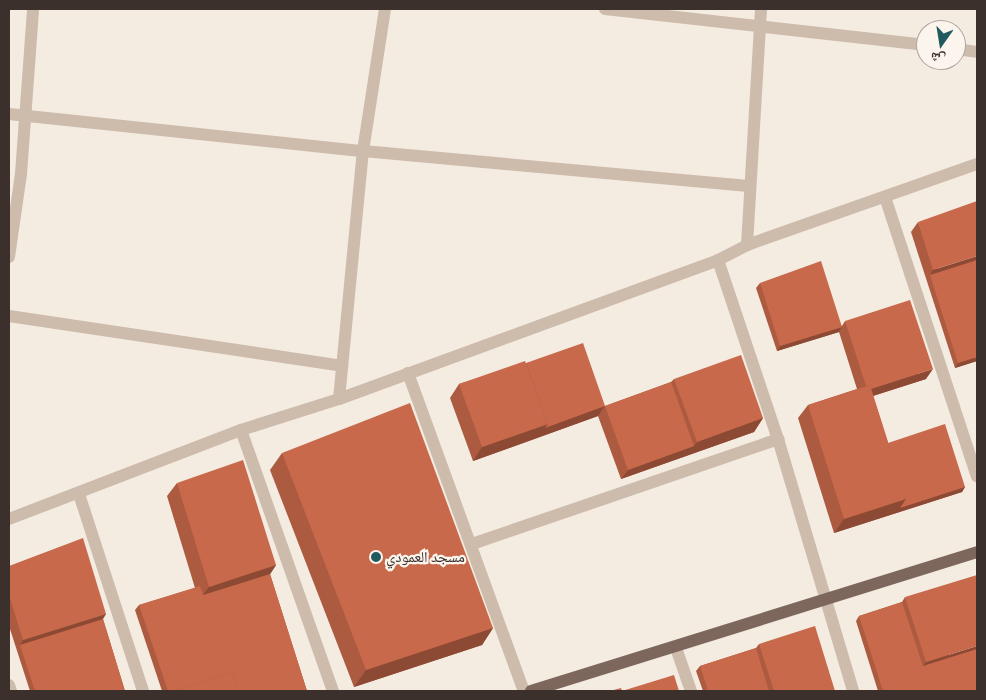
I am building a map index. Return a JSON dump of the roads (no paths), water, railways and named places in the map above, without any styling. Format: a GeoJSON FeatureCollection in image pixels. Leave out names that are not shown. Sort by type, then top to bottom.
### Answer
{"type":"FeatureCollection","features":[{"type":"Feature","properties":{"kind":"main road"},"geometry":{"type":"LineString","coordinates":[[531,691],[676,648],[977,552]]}},
{"type":"Feature","properties":{"kind":"street"},"geometry":{"type":"LineString","coordinates":[[9,257],[27,115],[34,9]]}},
{"type":"Feature","properties":{"kind":"street"},"geometry":{"type":"LineString","coordinates":[[339,399],[363,152],[385,9]]}},
{"type":"Feature","properties":{"kind":"street"},"geometry":{"type":"LineString","coordinates":[[605,9],[760,24],[916,44]]}},
{"type":"Feature","properties":{"kind":"street"},"geometry":{"type":"LineString","coordinates":[[746,245],[748,186],[761,9]]}},
{"type":"Feature","properties":{"kind":"street"},"geometry":{"type":"LineString","coordinates":[[9,114],[363,152],[748,186]]}},
{"type":"Feature","properties":{"kind":"street"},"geometry":{"type":"LineString","coordinates":[[9,519],[79,494],[241,430],[339,399],[408,372],[718,260],[746,245],[977,164]]}},
{"type":"Feature","properties":{"kind":"street"},"geometry":{"type":"LineString","coordinates":[[885,197],[977,476]]}},
{"type":"Feature","properties":{"kind":"street"},"geometry":{"type":"LineString","coordinates":[[718,260],[778,440],[853,691]]}},
{"type":"Feature","properties":{"kind":"street"},"geometry":{"type":"LineString","coordinates":[[9,316],[342,366]]}},
{"type":"Feature","properties":{"kind":"street"},"geometry":{"type":"LineString","coordinates":[[408,372],[524,691]]}},
{"type":"Feature","properties":{"kind":"street"},"geometry":{"type":"LineString","coordinates":[[241,430],[333,691]]}},
{"type":"Feature","properties":{"kind":"street"},"geometry":{"type":"LineString","coordinates":[[472,544],[778,440]]}},
{"type":"Feature","properties":{"kind":"street"},"geometry":{"type":"LineString","coordinates":[[79,494],[143,691]]}},
{"type":"Feature","properties":{"kind":"street"},"geometry":{"type":"LineString","coordinates":[[676,648],[690,691]]}},
{"type":"Feature","properties":{"kind":"street"},"geometry":{"type":"LineString","coordinates":[[9,685],[11,691]]}},
{"type":"Feature","properties":{"kind":"place","name":"مسجد العمودي"},"geometry":{"type":"Point","coordinates":[376,557]}}]}
